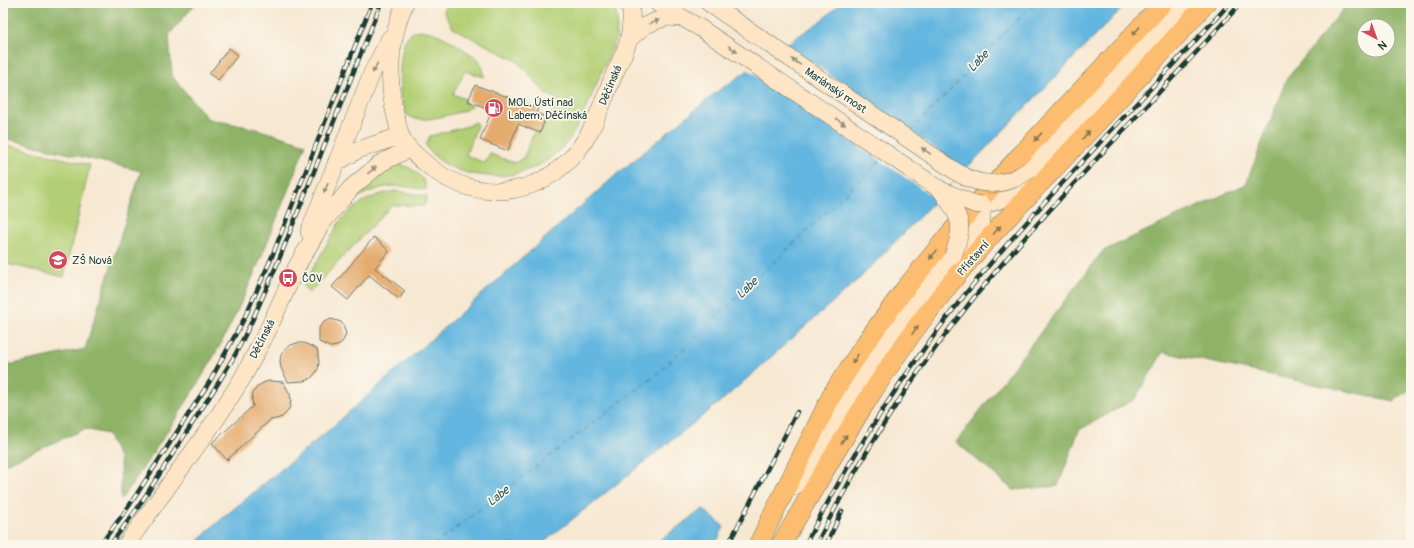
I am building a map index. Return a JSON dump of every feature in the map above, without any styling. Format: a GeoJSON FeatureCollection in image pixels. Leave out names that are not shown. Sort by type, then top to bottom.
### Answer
{"type":"FeatureCollection","features":[{"type":"Feature","properties":{"kind":"main road","name":"Přístavní"},"geometry":{"type":"LineString","coordinates":[[761,538],[833,393],[867,341],[905,289],[947,238],[1017,159],[1163,3]]}},
{"type":"Feature","properties":{"kind":"main road","name":"Přístavní"},"geometry":{"type":"LineString","coordinates":[[781,545],[860,411],[894,359],[938,298],[1001,225],[1206,3]]}},
{"type":"Feature","properties":{"kind":"street"},"geometry":{"type":"LineString","coordinates":[[297,266],[306,238],[372,73],[398,21],[405,3]]}},
{"type":"Feature","properties":{"kind":"street","name":"Děčínská"},"geometry":{"type":"LineString","coordinates":[[126,545],[242,379],[267,332],[297,266],[322,224],[351,188],[405,143],[432,168],[448,179],[460,185],[479,190],[522,188],[540,181],[552,174],[575,155],[593,126],[629,39],[632,12],[627,3]]}},
{"type":"Feature","properties":{"kind":"street"},"geometry":{"type":"LineString","coordinates":[[657,3],[700,28],[941,190],[974,204],[982,205],[999,201],[1011,194],[1030,169],[1186,3]]}},
{"type":"Feature","properties":{"kind":"street","name":"Mariánský most"},"geometry":{"type":"LineString","coordinates":[[709,4],[958,173],[975,181],[993,184],[1017,178],[1030,169]]}},
{"type":"Feature","properties":{"kind":"street","name":"Děčínská"},"geometry":{"type":"LineString","coordinates":[[629,39],[644,26],[666,17],[683,18]]}},
{"type":"Feature","properties":{"kind":"street"},"geometry":{"type":"LineString","coordinates":[[336,163],[358,150],[405,143],[390,93],[390,70],[398,21]]}},
{"type":"Feature","properties":{"kind":"street","name":"Mariánský most"},"geometry":{"type":"LineString","coordinates":[[958,173],[972,188],[982,205]]}},
{"type":"Feature","properties":{"kind":"street"},"geometry":{"type":"LineString","coordinates":[[941,190],[959,218],[959,239],[953,256]]}},
{"type":"Feature","properties":{"kind":"street"},"geometry":{"type":"LineString","coordinates":[[953,256],[969,242],[980,226],[983,219],[982,205]]}},
{"type":"Feature","properties":{"kind":"street","name":"Přístavní"},"geometry":{"type":"LineString","coordinates":[[761,538],[880,352],[916,302],[953,256]]}},
{"type":"Feature","properties":{"kind":"street","name":"Přístavní"},"geometry":{"type":"LineString","coordinates":[[778,545],[804,486],[847,404]]}},
{"type":"Feature","properties":{"kind":"green space"},"geometry":{"type":"Polygon","coordinates":[[[3,3],[196,3],[169,35],[172,76],[208,119],[253,128],[306,144],[255,272],[232,322],[208,367],[184,406],[121,500],[120,460],[107,434],[85,429],[3,465],[3,366],[85,349],[141,171],[3,138],[3,3]]]}},
{"type":"Feature","properties":{"kind":"green space"},"geometry":{"type":"Polygon","coordinates":[[[445,3],[609,3],[612,5],[617,18],[617,25],[615,39],[611,50],[574,132],[564,146],[552,157],[533,168],[522,172],[501,176],[490,176],[468,173],[456,169],[438,159],[429,150],[426,145],[430,136],[468,126],[475,122],[477,125],[466,155],[485,163],[490,154],[515,163],[524,157],[535,130],[540,133],[546,117],[549,118],[558,99],[546,94],[524,68],[515,60],[453,28],[444,12],[445,3]]]}},
{"type":"Feature","properties":{"kind":"green space"},"geometry":{"type":"Polygon","coordinates":[[[1348,3],[1411,3],[1411,389],[1394,401],[1163,352],[1135,399],[1079,430],[1058,486],[1013,490],[956,442],[1103,251],[1246,184],[1286,80],[1348,3]]]}},
{"type":"Feature","properties":{"kind":"green space"},"geometry":{"type":"Polygon","coordinates":[[[418,30],[442,36],[478,59],[481,63],[484,77],[465,71],[453,94],[465,99],[464,103],[472,106],[463,111],[430,119],[417,119],[407,115],[401,100],[400,65],[406,39],[411,33],[418,30]]]}},
{"type":"Feature","properties":{"kind":"green space"},"geometry":{"type":"Polygon","coordinates":[[[3,144],[90,165],[64,277],[3,263],[3,144]]]}},
{"type":"Feature","properties":{"kind":"green space"},"geometry":{"type":"Polygon","coordinates":[[[398,164],[408,167],[421,176],[426,190],[404,186],[380,188],[351,202],[340,213],[328,229],[301,280],[301,276],[342,203],[391,165],[398,164]]]}},
{"type":"Feature","properties":{"kind":"green space"},"geometry":{"type":"Polygon","coordinates":[[[396,191],[427,196],[424,206],[392,205],[309,293],[303,286],[340,221],[352,209],[365,201],[379,195],[396,191]]]}},
{"type":"Feature","properties":{"kind":"water","name":"Labe"},"geometry":{"type":"Polygon","coordinates":[[[841,3],[1127,3],[861,277],[725,398],[540,545],[195,545],[212,527],[330,429],[616,175],[718,91],[822,20],[841,3]]]}},
{"type":"Feature","properties":{"kind":"water"},"geometry":{"type":"Polygon","coordinates":[[[703,509],[724,527],[715,545],[653,545],[703,509]]]}},
{"type":"Feature","properties":{"kind":"pier"},"geometry":{"type":"Polygon","coordinates":[[[784,43],[967,170],[956,182],[954,181],[938,200],[747,69],[784,43]]]}},
{"type":"Feature","properties":{"kind":"building"},"geometry":{"type":"Polygon","coordinates":[[[229,48],[238,55],[218,80],[209,74],[229,48]]]}},
{"type":"Feature","properties":{"kind":"building"},"geometry":{"type":"Polygon","coordinates":[[[475,85],[538,108],[536,113],[546,117],[540,133],[518,124],[508,151],[480,140],[492,110],[468,101],[475,85]]]}},
{"type":"Feature","properties":{"kind":"building"},"geometry":{"type":"Polygon","coordinates":[[[374,237],[389,251],[375,268],[405,291],[399,299],[369,275],[348,300],[332,287],[374,237]]]}},
{"type":"Feature","properties":{"kind":"building"},"geometry":{"type":"Polygon","coordinates":[[[331,319],[341,322],[346,334],[343,341],[337,346],[330,347],[319,342],[319,328],[324,322],[331,319]]]}},
{"type":"Feature","properties":{"kind":"building"},"geometry":{"type":"Polygon","coordinates":[[[297,343],[304,343],[317,349],[319,362],[318,369],[310,379],[288,382],[281,368],[281,355],[286,348],[297,343]]]}},
{"type":"Feature","properties":{"kind":"building"},"geometry":{"type":"Polygon","coordinates":[[[269,381],[283,382],[290,394],[290,407],[282,417],[270,420],[227,460],[212,443],[253,406],[253,393],[257,387],[269,381]]]}},
{"type":"Feature","properties":{"kind":"ferry route"},"geometry":{"type":"LineString","coordinates":[[911,131],[1034,3]]}},
{"type":"Feature","properties":{"kind":"ferry route"},"geometry":{"type":"LineString","coordinates":[[894,148],[899,143]]}},
{"type":"Feature","properties":{"kind":"ferry route"},"geometry":{"type":"LineString","coordinates":[[434,545],[658,373],[881,160]]}},
{"type":"Feature","properties":{"kind":"railway"},"geometry":{"type":"LineString","coordinates":[[100,545],[129,506],[210,381],[244,319],[271,259],[372,3]]}},
{"type":"Feature","properties":{"kind":"railway"},"geometry":{"type":"LineString","coordinates":[[110,545],[137,509],[235,355],[278,262],[381,3]]}},
{"type":"Feature","properties":{"kind":"railway"},"geometry":{"type":"LineString","coordinates":[[805,545],[845,471],[867,435],[913,364],[963,296],[1049,197],[1230,3]]}},
{"type":"Feature","properties":{"kind":"railway"},"geometry":{"type":"LineString","coordinates":[[816,545],[835,508],[876,437],[898,402],[945,335],[997,270],[1057,202],[1241,3]]}},
{"type":"Feature","properties":{"kind":"railway"},"geometry":{"type":"LineString","coordinates":[[728,545],[797,412]]}},
{"type":"Feature","properties":{"kind":"railway"},"geometry":{"type":"LineString","coordinates":[[826,545],[842,511]]}},
{"type":"Feature","properties":{"kind":"place","name":"MOL, Ústí nad Labem, Děčínská"},"geometry":{"type":"Point","coordinates":[494,108]}},
{"type":"Feature","properties":{"kind":"place","name":"ZŠ Nová"},"geometry":{"type":"Point","coordinates":[58,260]}},
{"type":"Feature","properties":{"kind":"place","name":"ČOV"},"geometry":{"type":"Point","coordinates":[288,278]}}]}
